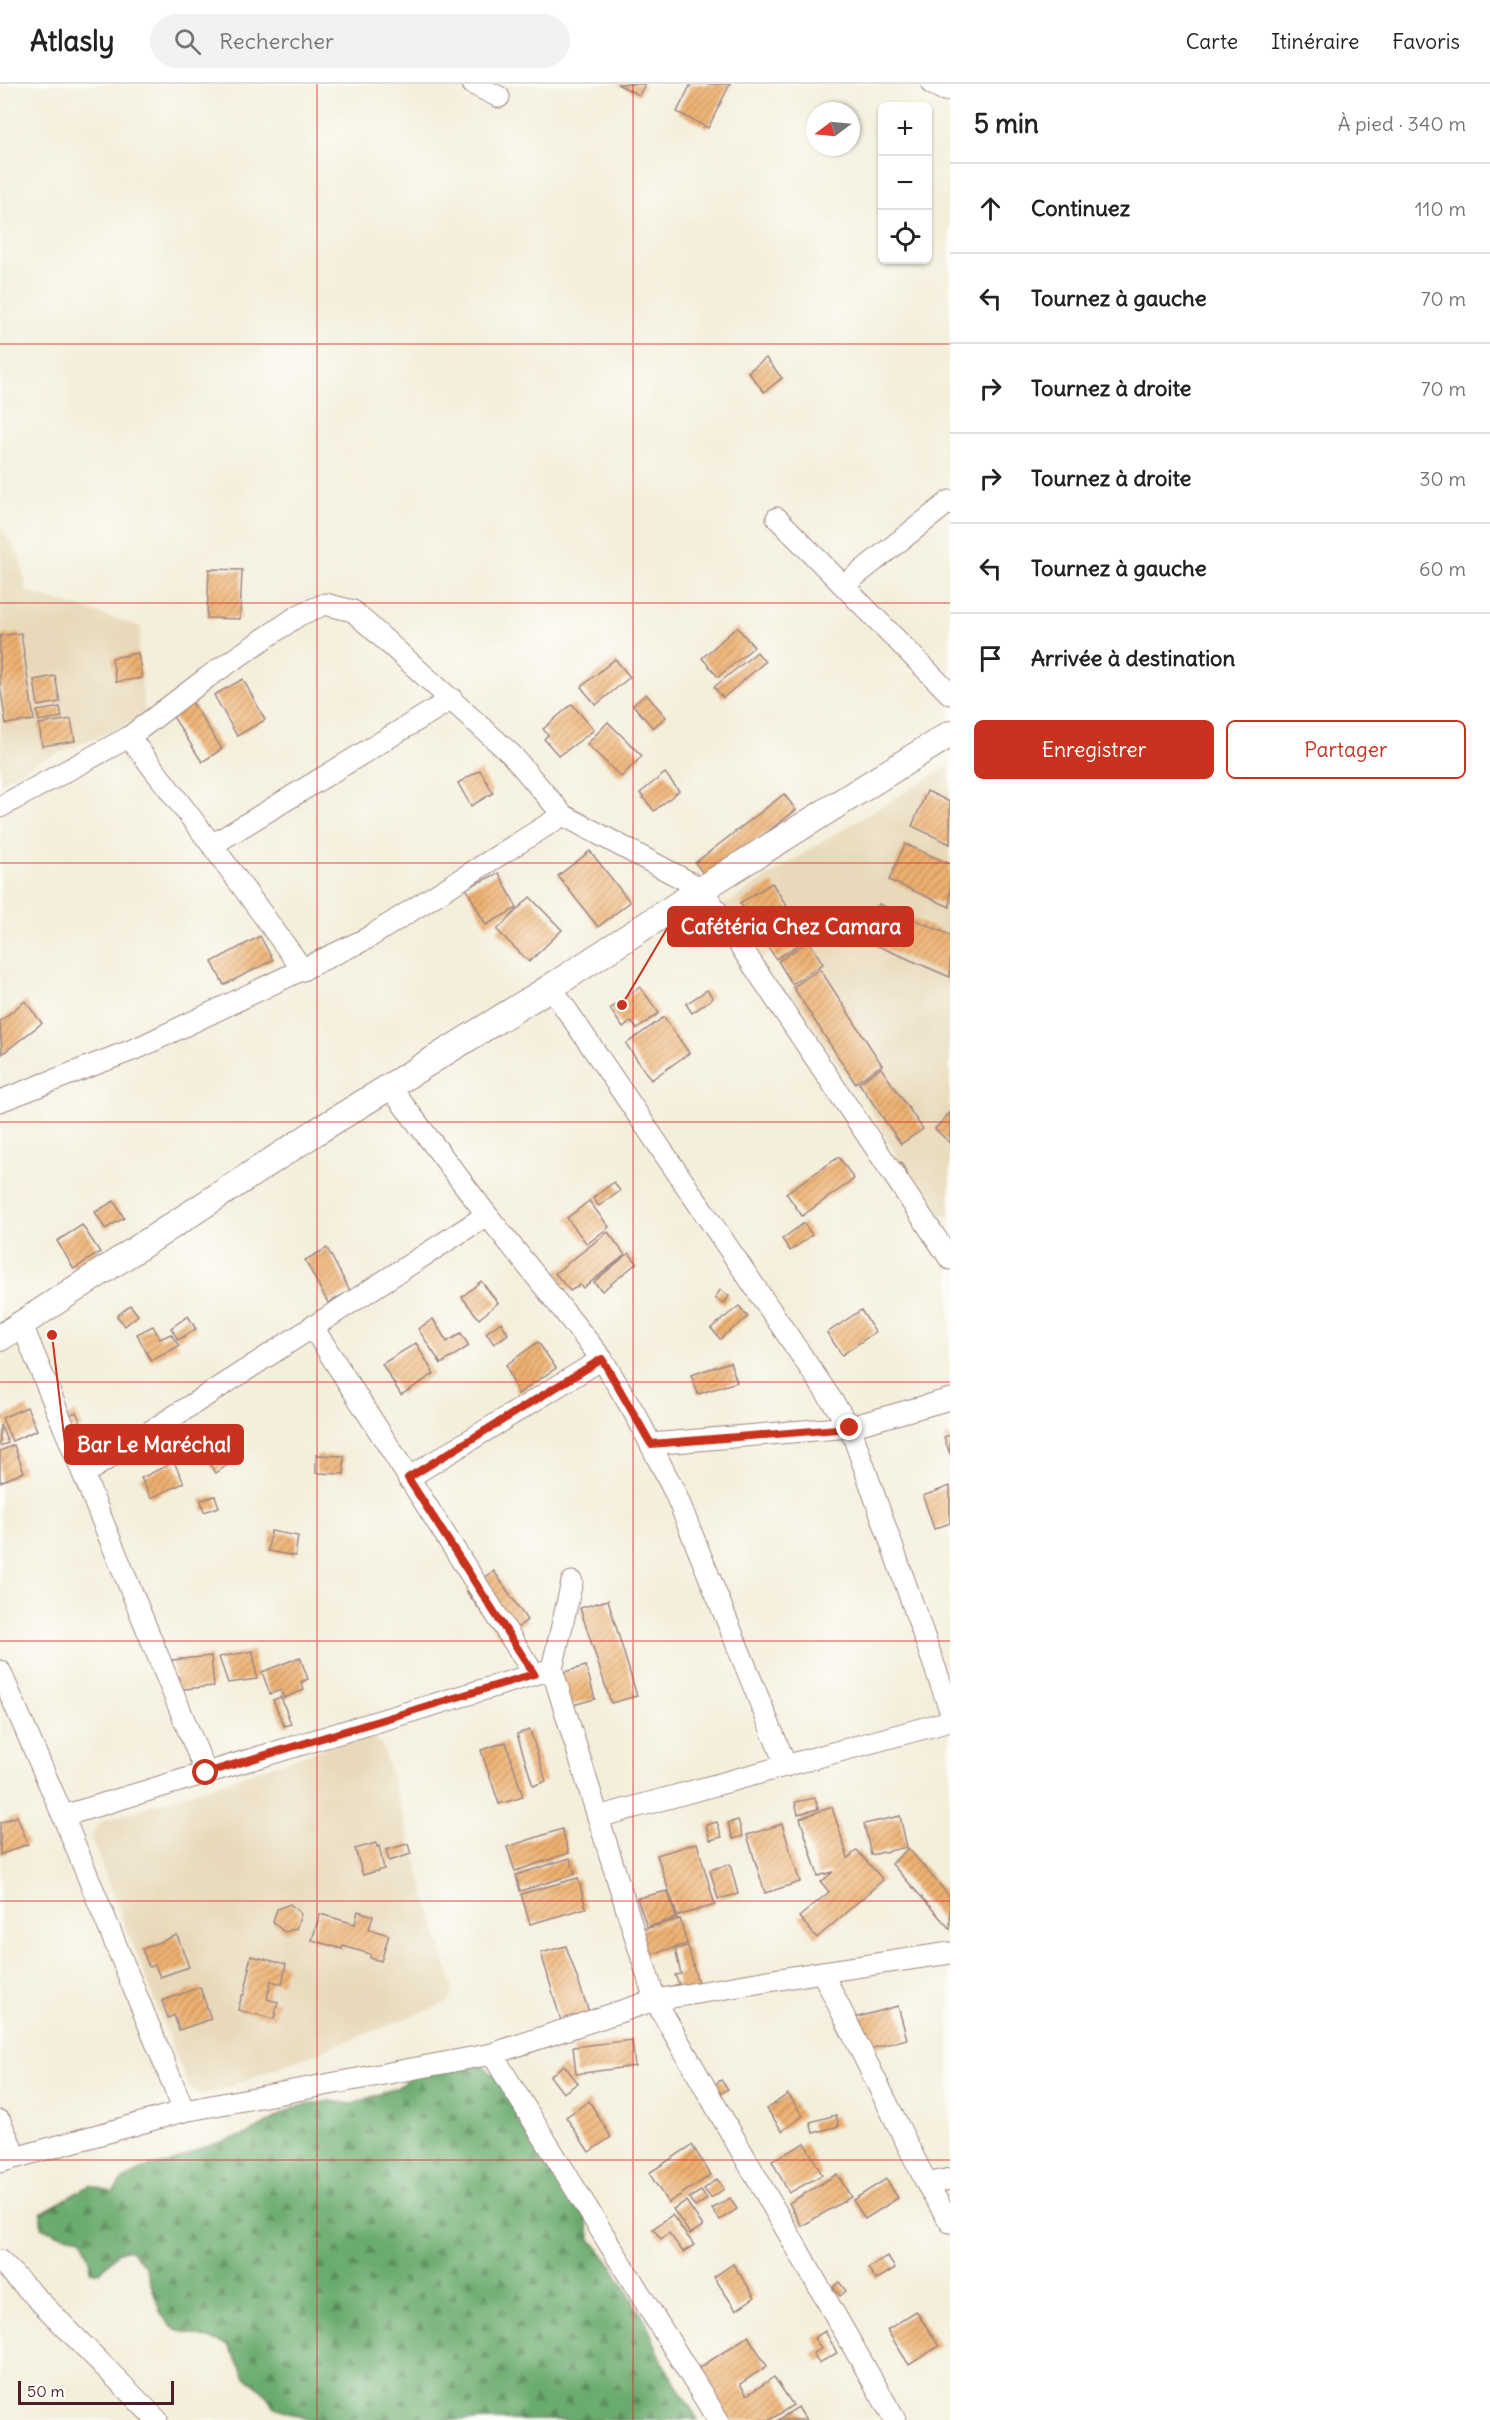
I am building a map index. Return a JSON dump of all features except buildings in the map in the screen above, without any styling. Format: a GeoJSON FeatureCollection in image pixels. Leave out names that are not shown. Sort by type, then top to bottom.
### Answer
{"type":"FeatureCollection","features":[{"type":"Feature","properties":{"kind":"street"},"geometry":{"type":"LineString","coordinates":[[472,84],[499,97]]}},
{"type":"Feature","properties":{"kind":"street"},"geometry":{"type":"LineString","coordinates":[[843,585],[950,501]]}},
{"type":"Feature","properties":{"kind":"street"},"geometry":{"type":"LineString","coordinates":[[777,518],[950,694]]}},
{"type":"Feature","properties":{"kind":"street"},"geometry":{"type":"LineString","coordinates":[[0,807],[129,737],[208,677],[299,615],[325,604],[353,611],[511,754],[563,815],[702,889],[940,1229],[950,1259]]}},
{"type":"Feature","properties":{"kind":"street"},"geometry":{"type":"LineString","coordinates":[[212,845],[452,699]]}},
{"type":"Feature","properties":{"kind":"street"},"geometry":{"type":"LineString","coordinates":[[0,1338],[388,1086],[551,987],[702,889],[950,734]]}},
{"type":"Feature","properties":{"kind":"street"},"geometry":{"type":"LineString","coordinates":[[129,737],[212,845],[303,970]]}},
{"type":"Feature","properties":{"kind":"street"},"geometry":{"type":"LineString","coordinates":[[0,1101],[140,1047],[366,939],[563,815]]}},
{"type":"Feature","properties":{"kind":"street"},"geometry":{"type":"LineString","coordinates":[[551,987],[850,1428],[950,1710]]}},
{"type":"Feature","properties":{"kind":"street"},"geometry":{"type":"LineString","coordinates":[[388,1086],[602,1359],[651,1444],[676,1495],[786,1766]]}},
{"type":"Feature","properties":{"kind":"street"},"geometry":{"type":"LineString","coordinates":[[84,1474],[487,1215]]}},
{"type":"Feature","properties":{"kind":"street"},"geometry":{"type":"LineString","coordinates":[[22,1324],[206,1773]]}},
{"type":"Feature","properties":{"kind":"street"},"geometry":{"type":"LineString","coordinates":[[312,1326],[408,1478],[543,1672],[598,1817],[655,2000],[896,2420]]}},
{"type":"Feature","properties":{"kind":"street"},"geometry":{"type":"LineString","coordinates":[[408,1478],[602,1359]]}},
{"type":"Feature","properties":{"kind":"street"},"geometry":{"type":"LineString","coordinates":[[651,1444],[850,1428],[950,1399]]}},
{"type":"Feature","properties":{"kind":"street"},"geometry":{"type":"LineString","coordinates":[[543,1672],[572,1582]]}},
{"type":"Feature","properties":{"kind":"street"},"geometry":{"type":"LineString","coordinates":[[0,1671],[63,1816],[184,2111]]}},
{"type":"Feature","properties":{"kind":"street"},"geometry":{"type":"LineString","coordinates":[[63,1816],[543,1672]]}},
{"type":"Feature","properties":{"kind":"street"},"geometry":{"type":"LineString","coordinates":[[598,1817],[950,1721]]}},
{"type":"Feature","properties":{"kind":"street"},"geometry":{"type":"LineString","coordinates":[[0,2121],[8,2160],[184,2111],[492,2054],[655,2000],[950,1953]]}},
{"type":"Feature","properties":{"kind":"street"},"geometry":{"type":"LineString","coordinates":[[822,1972],[927,2184],[950,2222]]}},
{"type":"Feature","properties":{"kind":"street"},"geometry":{"type":"LineString","coordinates":[[492,2054],[718,2420]]}},
{"type":"Feature","properties":{"kind":"street"},"geometry":{"type":"LineString","coordinates":[[927,2184],[950,2179]]}},
{"type":"Feature","properties":{"kind":"street"},"geometry":{"type":"LineString","coordinates":[[0,2262],[157,2420]]}},
{"type":"Feature","properties":{"kind":"shaded area"},"geometry":{"type":"Polygon","coordinates":[[[0,526],[19,554],[27,591],[141,627],[138,653],[145,717],[37,762],[0,782],[0,526]]]}},
{"type":"Feature","properties":{"kind":"shaded area"},"geometry":{"type":"Polygon","coordinates":[[[950,765],[950,1215],[942,1216],[899,1180],[893,1166],[899,1162],[860,1089],[856,1090],[790,993],[794,985],[772,952],[760,960],[724,906],[815,846],[950,765]]]}},
{"type":"Feature","properties":{"kind":"shaded area"},"geometry":{"type":"Polygon","coordinates":[[[369,1734],[382,1745],[454,1991],[449,2002],[201,2097],[189,2088],[91,1838],[101,1822],[369,1734]]]}},
{"type":"Feature","properties":{"kind":"green space"},"geometry":{"type":"Polygon","coordinates":[[[469,2059],[484,2067],[502,2082],[520,2124],[584,2210],[591,2239],[611,2265],[645,2320],[664,2365],[698,2420],[309,2420],[275,2407],[262,2390],[246,2378],[228,2345],[173,2328],[161,2314],[145,2266],[130,2249],[118,2252],[100,2272],[90,2271],[89,2257],[82,2238],[57,2234],[41,2227],[41,2213],[90,2185],[113,2192],[123,2179],[149,2166],[169,2164],[201,2148],[248,2134],[295,2107],[330,2101],[353,2104],[398,2087],[418,2071],[469,2059]]]}},
{"type":"Feature","properties":{"kind":"place","name":"Cafétéria Chez Camara"},"geometry":{"type":"Point","coordinates":[622,1005]}},
{"type":"Feature","properties":{"kind":"place","name":"Bar Le Maréchal"},"geometry":{"type":"Point","coordinates":[52,1335]}},
{"type":"Feature","properties":{"kind":"route"},"geometry":{"type":"LineString","coordinates":[[206,1773],[534,1674],[408,1478],[602,1359],[651,1444],[850,1428]]}}]}
